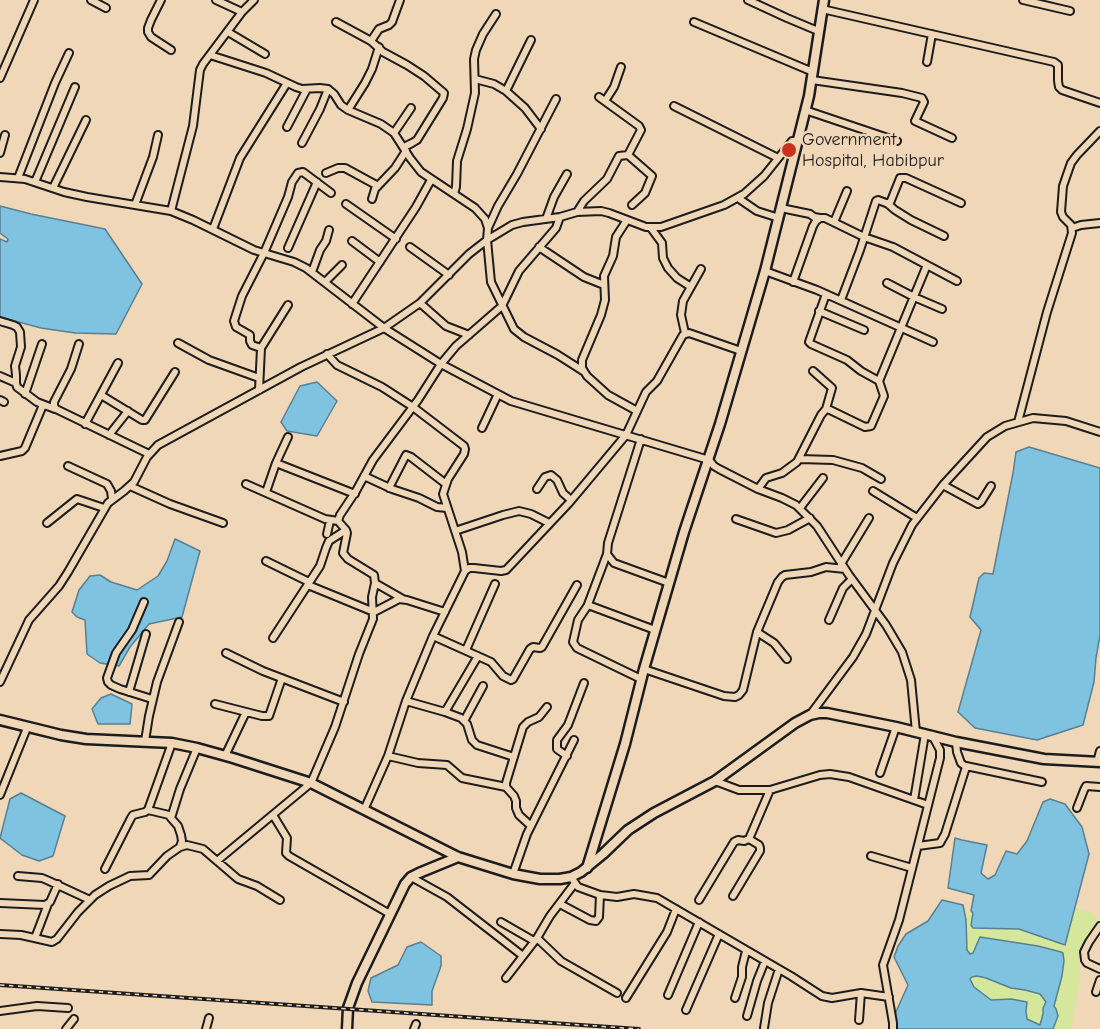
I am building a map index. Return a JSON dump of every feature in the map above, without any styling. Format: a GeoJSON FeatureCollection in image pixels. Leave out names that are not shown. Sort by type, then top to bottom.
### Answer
{"type":"FeatureCollection","features":[{"type":"Feature","properties":{"kind":"main road"},"geometry":{"type":"LineString","coordinates":[[586,868],[625,744],[641,679],[684,532],[709,460],[765,271],[805,110],[823,5]]}},
{"type":"Feature","properties":{"kind":"main road"},"geometry":{"type":"LineString","coordinates":[[0,720],[61,735],[86,739],[172,743],[225,756],[311,783],[458,857],[513,874],[540,879],[573,880],[628,830],[654,813],[715,782],[795,723],[810,715],[827,712],[956,742],[1044,759],[1098,762]]}},
{"type":"Feature","properties":{"kind":"main road"},"geometry":{"type":"LineString","coordinates":[[348,1029],[348,1008],[354,989],[405,884],[411,877],[458,857]]}},
{"type":"Feature","properties":{"kind":"street"},"geometry":{"type":"LineString","coordinates":[[0,78],[34,0]]}},
{"type":"Feature","properties":{"kind":"street"},"geometry":{"type":"LineString","coordinates":[[91,0],[106,8]]}},
{"type":"Feature","properties":{"kind":"street"},"geometry":{"type":"LineString","coordinates":[[161,0],[148,32],[151,37],[171,50]]}},
{"type":"Feature","properties":{"kind":"street"},"geometry":{"type":"LineString","coordinates":[[216,0],[242,12]]}},
{"type":"Feature","properties":{"kind":"street"},"geometry":{"type":"LineString","coordinates":[[171,211],[193,126],[203,64],[242,12],[254,0]]}},
{"type":"Feature","properties":{"kind":"street"},"geometry":{"type":"LineString","coordinates":[[371,41],[379,29],[392,22],[400,0]]}},
{"type":"Feature","properties":{"kind":"street"},"geometry":{"type":"LineString","coordinates":[[748,0],[818,31]]}},
{"type":"Feature","properties":{"kind":"street"},"geometry":{"type":"LineString","coordinates":[[1023,0],[1070,11]]}},
{"type":"Feature","properties":{"kind":"street"},"geometry":{"type":"LineString","coordinates":[[823,5],[886,23],[1054,62],[1058,65],[1058,81],[1062,90],[1100,103]]}},
{"type":"Feature","properties":{"kind":"street"},"geometry":{"type":"LineString","coordinates":[[454,194],[457,161],[473,101],[476,79],[474,59],[477,45],[496,14]]}},
{"type":"Feature","properties":{"kind":"street"},"geometry":{"type":"LineString","coordinates":[[336,22],[371,41],[424,76],[444,93],[417,140],[405,149],[395,168],[375,189],[372,199]]}},
{"type":"Feature","properties":{"kind":"street"},"geometry":{"type":"LineString","coordinates":[[694,22],[812,76],[922,98],[924,102],[915,121],[952,138]]}},
{"type":"Feature","properties":{"kind":"street"},"geometry":{"type":"LineString","coordinates":[[228,32],[265,54]]}},
{"type":"Feature","properties":{"kind":"street"},"geometry":{"type":"LineString","coordinates":[[927,62],[932,34]]}},
{"type":"Feature","properties":{"kind":"street"},"geometry":{"type":"LineString","coordinates":[[506,91],[531,40]]}},
{"type":"Feature","properties":{"kind":"street"},"geometry":{"type":"LineString","coordinates":[[348,110],[372,69],[378,47]]}},
{"type":"Feature","properties":{"kind":"street"},"geometry":{"type":"LineString","coordinates":[[18,178],[69,53]]}},
{"type":"Feature","properties":{"kind":"street"},"geometry":{"type":"LineString","coordinates":[[210,55],[266,73],[296,87],[328,89],[348,110],[381,124],[394,133],[421,172],[475,208],[482,214],[488,228]]}},
{"type":"Feature","properties":{"kind":"street"},"geometry":{"type":"LineString","coordinates":[[621,67],[614,87],[602,99],[641,129],[628,155]]}},
{"type":"Feature","properties":{"kind":"street"},"geometry":{"type":"LineString","coordinates":[[476,79],[494,84],[506,91],[525,108],[541,129]]}},
{"type":"Feature","properties":{"kind":"street"},"geometry":{"type":"LineString","coordinates":[[213,229],[240,158],[287,83]]}},
{"type":"Feature","properties":{"kind":"street"},"geometry":{"type":"LineString","coordinates":[[35,182],[75,87]]}},
{"type":"Feature","properties":{"kind":"street"},"geometry":{"type":"LineString","coordinates":[[287,127],[307,89]]}},
{"type":"Feature","properties":{"kind":"street"},"geometry":{"type":"LineString","coordinates":[[302,143],[328,89]]}},
{"type":"Feature","properties":{"kind":"street"},"geometry":{"type":"LineString","coordinates":[[556,99],[488,228],[491,282],[518,333],[583,371],[612,398],[637,411]]}},
{"type":"Feature","properties":{"kind":"street"},"geometry":{"type":"LineString","coordinates":[[674,106],[778,158]]}},
{"type":"Feature","properties":{"kind":"street"},"geometry":{"type":"LineString","coordinates":[[394,133],[411,108]]}},
{"type":"Feature","properties":{"kind":"street"},"geometry":{"type":"LineString","coordinates":[[805,110],[897,141]]}},
{"type":"Feature","properties":{"kind":"street"},"geometry":{"type":"LineString","coordinates":[[52,188],[86,120]]}},
{"type":"Feature","properties":{"kind":"street"},"geometry":{"type":"LineString","coordinates":[[1018,422],[1047,312],[1072,234],[1071,225],[1061,212],[1063,186],[1071,163],[1100,131]]}},
{"type":"Feature","properties":{"kind":"street"},"geometry":{"type":"LineString","coordinates":[[0,153],[5,135]]}},
{"type":"Feature","properties":{"kind":"street"},"geometry":{"type":"LineString","coordinates":[[135,205],[153,157],[158,135]]}},
{"type":"Feature","properties":{"kind":"street"},"geometry":{"type":"LineString","coordinates":[[0,682],[29,620],[59,586],[104,508],[134,482],[149,454],[166,439],[327,354],[384,328],[420,303],[469,254],[512,225],[577,212],[601,211],[646,227],[661,227],[738,198],[764,176],[792,141],[798,141]]}},
{"type":"Feature","properties":{"kind":"street"},"geometry":{"type":"LineString","coordinates":[[577,212],[584,201],[607,178],[619,156],[628,155],[652,176],[645,193],[632,205]]}},
{"type":"Feature","properties":{"kind":"street"},"geometry":{"type":"LineString","coordinates":[[326,173],[345,168],[378,186]]}},
{"type":"Feature","properties":{"kind":"street"},"geometry":{"type":"LineString","coordinates":[[261,348],[250,343],[250,335],[236,327],[234,321],[242,296],[264,254],[292,182],[298,173],[303,172],[331,192]]}},
{"type":"Feature","properties":{"kind":"street"},"geometry":{"type":"LineString","coordinates":[[546,219],[554,197],[567,174]]}},
{"type":"Feature","properties":{"kind":"street"},"geometry":{"type":"LineString","coordinates":[[0,177],[18,178],[87,197],[171,211],[264,254],[294,262],[312,272],[384,328],[441,364],[498,394],[521,404],[709,460],[719,469],[758,489],[790,501],[800,508],[817,526],[897,643],[907,665],[925,734],[940,753],[899,920],[883,965],[893,1029]]}},
{"type":"Feature","properties":{"kind":"street"},"geometry":{"type":"LineString","coordinates":[[888,204],[893,198],[899,179],[903,177],[961,203]]}},
{"type":"Feature","properties":{"kind":"street"},"geometry":{"type":"LineString","coordinates":[[352,304],[416,207],[431,180]]}},
{"type":"Feature","properties":{"kind":"street"},"geometry":{"type":"LineString","coordinates":[[288,248],[317,182]]}},
{"type":"Feature","properties":{"kind":"street"},"geometry":{"type":"LineString","coordinates":[[834,222],[847,191]]}},
{"type":"Feature","properties":{"kind":"street"},"geometry":{"type":"LineString","coordinates":[[738,198],[757,211],[810,214],[814,217],[825,218],[864,237],[893,247],[957,281]]}},
{"type":"Feature","properties":{"kind":"street"},"geometry":{"type":"LineString","coordinates":[[841,300],[876,201],[888,204],[911,220],[944,236]]}},
{"type":"Feature","properties":{"kind":"street"},"geometry":{"type":"LineString","coordinates":[[346,204],[396,238]]}},
{"type":"Feature","properties":{"kind":"street"},"geometry":{"type":"LineString","coordinates":[[338,521],[373,460],[413,407],[441,364],[456,346],[502,306],[519,271],[556,228],[560,217]]}},
{"type":"Feature","properties":{"kind":"street"},"geometry":{"type":"LineString","coordinates":[[793,282],[813,226],[820,218]]}},
{"type":"Feature","properties":{"kind":"street"},"geometry":{"type":"LineString","coordinates":[[583,371],[582,360],[605,300],[604,276],[614,256],[616,237],[627,220]]}},
{"type":"Feature","properties":{"kind":"street"},"geometry":{"type":"LineString","coordinates":[[1072,228],[1100,224]]}},
{"type":"Feature","properties":{"kind":"street"},"geometry":{"type":"LineString","coordinates":[[651,228],[662,243],[664,261],[668,268],[677,278],[691,287]]}},
{"type":"Feature","properties":{"kind":"street"},"geometry":{"type":"LineString","coordinates":[[312,272],[328,238],[329,230]]}},
{"type":"Feature","properties":{"kind":"street"},"geometry":{"type":"LineString","coordinates":[[352,241],[380,262]]}},
{"type":"Feature","properties":{"kind":"street"},"geometry":{"type":"LineString","coordinates":[[410,247],[449,275]]}},
{"type":"Feature","properties":{"kind":"street"},"geometry":{"type":"LineString","coordinates":[[539,247],[584,277],[604,285]]}},
{"type":"Feature","properties":{"kind":"street"},"geometry":{"type":"LineString","coordinates":[[325,282],[342,265]]}},
{"type":"Feature","properties":{"kind":"street"},"geometry":{"type":"LineString","coordinates":[[826,410],[864,428],[871,426],[884,396],[879,381],[927,265]]}},
{"type":"Feature","properties":{"kind":"street"},"geometry":{"type":"LineString","coordinates":[[685,333],[681,320],[681,308],[701,269]]}},
{"type":"Feature","properties":{"kind":"street"},"geometry":{"type":"LineString","coordinates":[[765,271],[841,300],[933,342]]}},
{"type":"Feature","properties":{"kind":"street"},"geometry":{"type":"LineString","coordinates":[[887,283],[942,309]]}},
{"type":"Feature","properties":{"kind":"street"},"geometry":{"type":"LineString","coordinates":[[826,294],[809,342],[847,360],[879,381]]}},
{"type":"Feature","properties":{"kind":"street"},"geometry":{"type":"LineString","coordinates":[[420,303],[446,326],[469,335]]}},
{"type":"Feature","properties":{"kind":"street"},"geometry":{"type":"LineString","coordinates":[[259,390],[261,348],[288,305]]}},
{"type":"Feature","properties":{"kind":"street"},"geometry":{"type":"LineString","coordinates":[[819,311],[864,330]]}},
{"type":"Feature","properties":{"kind":"street"},"geometry":{"type":"LineString","coordinates":[[0,321],[17,327],[20,332],[21,347],[15,366],[17,387],[43,405],[56,409],[149,454]]}},
{"type":"Feature","properties":{"kind":"street"},"geometry":{"type":"LineString","coordinates":[[685,333],[741,351]]}},
{"type":"Feature","properties":{"kind":"street"},"geometry":{"type":"LineString","coordinates":[[364,810],[388,756],[406,700],[433,636],[465,571],[469,568],[506,570],[571,501],[626,435],[646,393],[657,381],[685,333]]}},
{"type":"Feature","properties":{"kind":"street"},"geometry":{"type":"LineString","coordinates":[[178,343],[208,360],[259,378]]}},
{"type":"Feature","properties":{"kind":"street"},"geometry":{"type":"LineString","coordinates":[[25,394],[42,344]]}},
{"type":"Feature","properties":{"kind":"street"},"geometry":{"type":"LineString","coordinates":[[56,409],[54,402],[71,369],[79,345]]}},
{"type":"Feature","properties":{"kind":"street"},"geometry":{"type":"LineString","coordinates":[[327,354],[337,365],[381,387],[413,407],[464,446],[464,454],[446,484],[443,494],[462,552],[465,571]]}},
{"type":"Feature","properties":{"kind":"street"},"geometry":{"type":"LineString","coordinates":[[85,424],[118,363]]}},
{"type":"Feature","properties":{"kind":"street"},"geometry":{"type":"LineString","coordinates":[[758,489],[766,478],[782,472],[800,459],[821,415],[826,410],[832,388],[813,371]]}},
{"type":"Feature","properties":{"kind":"street"},"geometry":{"type":"LineString","coordinates":[[100,395],[145,420],[175,372]]}},
{"type":"Feature","properties":{"kind":"street"},"geometry":{"type":"LineString","coordinates":[[0,376],[16,383]]}},
{"type":"Feature","properties":{"kind":"street"},"geometry":{"type":"LineString","coordinates":[[482,428],[498,394]]}},
{"type":"Feature","properties":{"kind":"street"},"geometry":{"type":"LineString","coordinates":[[0,456],[25,448],[43,405]]}},
{"type":"Feature","properties":{"kind":"street"},"geometry":{"type":"LineString","coordinates":[[109,435],[128,411]]}},
{"type":"Feature","properties":{"kind":"street"},"geometry":{"type":"LineString","coordinates":[[810,715],[853,657],[866,634],[895,557],[917,518],[987,437],[1005,426],[1033,417],[1066,421],[1100,432]]}},
{"type":"Feature","properties":{"kind":"street"},"geometry":{"type":"LineString","coordinates":[[266,492],[288,437]]}},
{"type":"Feature","properties":{"kind":"street"},"geometry":{"type":"LineString","coordinates":[[584,614],[607,554],[608,543],[641,439]]}},
{"type":"Feature","properties":{"kind":"street"},"geometry":{"type":"LineString","coordinates":[[389,488],[406,455],[446,484]]}},
{"type":"Feature","properties":{"kind":"street"},"geometry":{"type":"LineString","coordinates":[[800,459],[833,460],[862,468],[881,479]]}},
{"type":"Feature","properties":{"kind":"street"},"geometry":{"type":"LineString","coordinates":[[276,463],[355,494]]}},
{"type":"Feature","properties":{"kind":"street"},"geometry":{"type":"LineString","coordinates":[[68,466],[107,484],[111,490],[112,499]]}},
{"type":"Feature","properties":{"kind":"street"},"geometry":{"type":"LineString","coordinates":[[537,489],[545,477],[550,475],[557,480],[563,493],[571,501]]}},
{"type":"Feature","properties":{"kind":"street"},"geometry":{"type":"LineString","coordinates":[[364,476],[437,507],[447,508]]}},
{"type":"Feature","properties":{"kind":"street"},"geometry":{"type":"LineString","coordinates":[[800,508],[823,478]]}},
{"type":"Feature","properties":{"kind":"street"},"geometry":{"type":"LineString","coordinates":[[217,861],[311,783],[335,727],[374,612],[372,597],[374,575],[348,559],[343,553],[346,530],[338,521],[330,521],[246,484]]}},
{"type":"Feature","properties":{"kind":"street"},"geometry":{"type":"LineString","coordinates":[[130,486],[170,504],[223,523]]}},
{"type":"Feature","properties":{"kind":"street"},"geometry":{"type":"LineString","coordinates":[[943,486],[978,504],[992,486]]}},
{"type":"Feature","properties":{"kind":"street"},"geometry":{"type":"LineString","coordinates":[[873,491],[917,518]]}},
{"type":"Feature","properties":{"kind":"street"},"geometry":{"type":"LineString","coordinates":[[47,523],[77,499],[104,508]]}},
{"type":"Feature","properties":{"kind":"street"},"geometry":{"type":"LineString","coordinates":[[455,531],[519,511],[549,523]]}},
{"type":"Feature","properties":{"kind":"street"},"geometry":{"type":"LineString","coordinates":[[735,519],[776,533],[788,530],[810,518]]}},
{"type":"Feature","properties":{"kind":"street"},"geometry":{"type":"LineString","coordinates":[[843,567],[869,518]]}},
{"type":"Feature","properties":{"kind":"street"},"geometry":{"type":"LineString","coordinates":[[327,534],[330,521]]}},
{"type":"Feature","properties":{"kind":"street"},"geometry":{"type":"LineString","coordinates":[[273,638],[322,562],[329,541],[346,530]]}},
{"type":"Feature","properties":{"kind":"street"},"geometry":{"type":"LineString","coordinates":[[607,554],[614,563],[669,583]]}},
{"type":"Feature","properties":{"kind":"street"},"geometry":{"type":"LineString","coordinates":[[266,561],[308,584],[374,612]]}},
{"type":"Feature","properties":{"kind":"street"},"geometry":{"type":"LineString","coordinates":[[644,669],[724,696],[739,695],[744,686],[757,632],[778,582],[785,575],[812,572],[826,567],[843,567]]}},
{"type":"Feature","properties":{"kind":"street"},"geometry":{"type":"LineString","coordinates":[[829,620],[843,588],[852,579]]}},
{"type":"Feature","properties":{"kind":"street"},"geometry":{"type":"LineString","coordinates":[[375,583],[403,599],[445,612]]}},
{"type":"Feature","properties":{"kind":"street"},"geometry":{"type":"LineString","coordinates":[[466,650],[495,584]]}},
{"type":"Feature","properties":{"kind":"street"},"geometry":{"type":"LineString","coordinates":[[433,636],[494,663],[506,678],[511,680],[530,649],[542,646],[577,585]]}},
{"type":"Feature","properties":{"kind":"street"},"geometry":{"type":"LineString","coordinates":[[374,612],[395,600],[403,599]]}},
{"type":"Feature","properties":{"kind":"street"},"geometry":{"type":"LineString","coordinates":[[144,602],[132,630],[116,652],[107,678],[111,685],[152,699]]}},
{"type":"Feature","properties":{"kind":"street"},"geometry":{"type":"LineString","coordinates":[[588,605],[655,630]]}},
{"type":"Feature","properties":{"kind":"street"},"geometry":{"type":"LineString","coordinates":[[588,605],[578,620],[573,642],[577,648],[641,679]]}},
{"type":"Feature","properties":{"kind":"street"},"geometry":{"type":"LineString","coordinates":[[145,741],[152,699],[179,622]]}},
{"type":"Feature","properties":{"kind":"street"},"geometry":{"type":"LineString","coordinates":[[757,632],[774,643],[788,659]]}},
{"type":"Feature","properties":{"kind":"street"},"geometry":{"type":"LineString","coordinates":[[129,692],[146,634]]}},
{"type":"Feature","properties":{"kind":"street"},"geometry":{"type":"LineString","coordinates":[[226,653],[263,671],[344,702]]}},
{"type":"Feature","properties":{"kind":"street"},"geometry":{"type":"LineString","coordinates":[[444,712],[478,656]]}},
{"type":"Feature","properties":{"kind":"street"},"geometry":{"type":"LineString","coordinates":[[215,704],[269,716],[282,678]]}},
{"type":"Feature","properties":{"kind":"street"},"geometry":{"type":"LineString","coordinates":[[567,756],[557,748],[557,740],[568,725],[584,683]]}},
{"type":"Feature","properties":{"kind":"street"},"geometry":{"type":"LineString","coordinates":[[464,720],[483,686]]}},
{"type":"Feature","properties":{"kind":"street"},"geometry":{"type":"LineString","coordinates":[[406,700],[464,720],[472,740],[477,744],[514,758]]}},
{"type":"Feature","properties":{"kind":"street"},"geometry":{"type":"LineString","coordinates":[[506,787],[525,724],[539,717],[547,707]]}},
{"type":"Feature","properties":{"kind":"street"},"geometry":{"type":"LineString","coordinates":[[225,756],[246,712]]}},
{"type":"Feature","properties":{"kind":"street"},"geometry":{"type":"LineString","coordinates":[[880,773],[896,727]]}},
{"type":"Feature","properties":{"kind":"street"},"geometry":{"type":"LineString","coordinates":[[0,795],[27,728]]}},
{"type":"Feature","properties":{"kind":"street"},"geometry":{"type":"LineString","coordinates":[[914,800],[925,734]]}},
{"type":"Feature","properties":{"kind":"street"},"geometry":{"type":"LineString","coordinates":[[513,874],[531,826],[574,740]]}},
{"type":"Feature","properties":{"kind":"street"},"geometry":{"type":"LineString","coordinates":[[956,742],[957,752],[966,766],[1042,782]]}},
{"type":"Feature","properties":{"kind":"street"},"geometry":{"type":"LineString","coordinates":[[148,810],[172,743]]}},
{"type":"Feature","properties":{"kind":"street"},"geometry":{"type":"LineString","coordinates":[[171,818],[197,748]]}},
{"type":"Feature","properties":{"kind":"street"},"geometry":{"type":"LineString","coordinates":[[1098,762],[1100,751]]}},
{"type":"Feature","properties":{"kind":"street"},"geometry":{"type":"LineString","coordinates":[[388,756],[418,763],[447,765],[462,778],[506,787],[514,796],[519,815],[531,826]]}},
{"type":"Feature","properties":{"kind":"street"},"geometry":{"type":"LineString","coordinates":[[918,846],[940,843],[943,839],[966,766]]}},
{"type":"Feature","properties":{"kind":"street"},"geometry":{"type":"LineString","coordinates":[[715,782],[739,790],[770,790],[820,774],[830,774],[849,777],[928,805]]}},
{"type":"Feature","properties":{"kind":"street"},"geometry":{"type":"LineString","coordinates":[[1077,808],[1086,786],[1100,787]]}},
{"type":"Feature","properties":{"kind":"street"},"geometry":{"type":"LineString","coordinates":[[699,900],[735,840],[747,841],[770,790]]}},
{"type":"Feature","properties":{"kind":"street"},"geometry":{"type":"LineString","coordinates":[[105,868],[133,815],[148,810],[169,815],[178,826],[182,842],[180,847]]}},
{"type":"Feature","properties":{"kind":"street"},"geometry":{"type":"LineString","coordinates":[[273,815],[286,838],[286,853],[289,856],[390,914]]}},
{"type":"Feature","properties":{"kind":"street"},"geometry":{"type":"LineString","coordinates":[[733,896],[760,848],[748,839]]}},
{"type":"Feature","properties":{"kind":"street"},"geometry":{"type":"LineString","coordinates":[[0,934],[21,934],[52,942],[95,896],[123,879],[149,875],[167,856],[187,845],[203,849],[238,879],[257,886],[280,900]]}},
{"type":"Feature","properties":{"kind":"street"},"geometry":{"type":"LineString","coordinates":[[871,855],[912,868]]}},
{"type":"Feature","properties":{"kind":"street"},"geometry":{"type":"LineString","coordinates":[[18,876],[42,878],[90,900]]}},
{"type":"Feature","properties":{"kind":"street"},"geometry":{"type":"LineString","coordinates":[[411,877],[447,897],[523,956]]}},
{"type":"Feature","properties":{"kind":"street"},"geometry":{"type":"LineString","coordinates":[[506,978],[536,940],[573,880],[582,889],[600,895],[617,897],[634,894],[657,898],[822,996],[832,998],[861,993],[889,997]]}},
{"type":"Feature","properties":{"kind":"street"},"geometry":{"type":"LineString","coordinates":[[35,938],[58,884]]}},
{"type":"Feature","properties":{"kind":"street"},"geometry":{"type":"LineString","coordinates":[[560,904],[596,921],[599,917],[600,895]]}},
{"type":"Feature","properties":{"kind":"street"},"geometry":{"type":"LineString","coordinates":[[0,903],[48,904]]}},
{"type":"Feature","properties":{"kind":"street"},"geometry":{"type":"LineString","coordinates":[[626,998],[667,932],[676,909]]}},
{"type":"Feature","properties":{"kind":"street"},"geometry":{"type":"LineString","coordinates":[[501,922],[536,940],[561,961],[617,993]]}},
{"type":"Feature","properties":{"kind":"street"},"geometry":{"type":"LineString","coordinates":[[668,995],[699,922]]}},
{"type":"Feature","properties":{"kind":"street"},"geometry":{"type":"LineString","coordinates":[[1100,926],[1084,952],[1087,963],[1100,969]]}},
{"type":"Feature","properties":{"kind":"street"},"geometry":{"type":"LineString","coordinates":[[686,1010],[719,934]]}},
{"type":"Feature","properties":{"kind":"street"},"geometry":{"type":"LineString","coordinates":[[735,998],[742,976],[746,951]]}},
{"type":"Feature","properties":{"kind":"street"},"geometry":{"type":"LineString","coordinates":[[747,1016],[765,961]]}},
{"type":"Feature","properties":{"kind":"street"},"geometry":{"type":"LineString","coordinates":[[764,1028],[768,1003],[779,969]]}},
{"type":"Feature","properties":{"kind":"street"},"geometry":{"type":"LineString","coordinates":[[1096,992],[1100,980]]}},
{"type":"Feature","properties":{"kind":"street"},"geometry":{"type":"LineString","coordinates":[[860,1020],[861,993]]}},
{"type":"Feature","properties":{"kind":"street"},"geometry":{"type":"LineString","coordinates":[[0,1011],[37,1006],[68,1008]]}},
{"type":"Feature","properties":{"kind":"street"},"geometry":{"type":"LineString","coordinates":[[206,1029],[209,1018]]}},
{"type":"Feature","properties":{"kind":"street"},"geometry":{"type":"LineString","coordinates":[[66,1029],[74,1020]]}},
{"type":"Feature","properties":{"kind":"green space"},"geometry":{"type":"Polygon","coordinates":[[[1075,908],[1092,913],[1098,919],[1088,933],[1080,960],[1080,977],[1071,1029],[1053,1029],[1058,1016],[1054,1006],[1064,961],[1038,946],[980,937],[973,953],[970,954],[967,950],[966,920],[971,911],[973,928],[1019,929],[1065,945],[1075,908]]]}},
{"type":"Feature","properties":{"kind":"green space"},"geometry":{"type":"Polygon","coordinates":[[[977,976],[1011,988],[1041,994],[1046,1002],[1040,1025],[1027,1019],[1026,1011],[1011,999],[991,1000],[974,987],[970,979],[977,976]]]}},
{"type":"Feature","properties":{"kind":"water"},"geometry":{"type":"Polygon","coordinates":[[[0,206],[105,229],[142,284],[116,334],[75,333],[41,328],[0,317],[0,239],[7,242],[8,239],[0,233],[0,206]]]}},
{"type":"Feature","properties":{"kind":"water"},"geometry":{"type":"Polygon","coordinates":[[[317,382],[337,401],[317,436],[287,431],[281,422],[300,386],[317,382]]]}},
{"type":"Feature","properties":{"kind":"water"},"geometry":{"type":"Polygon","coordinates":[[[1029,447],[1100,468],[1100,635],[1094,682],[1083,725],[1037,740],[975,728],[958,712],[981,630],[970,617],[979,578],[984,573],[993,574],[1016,452],[1029,447]]]}},
{"type":"Feature","properties":{"kind":"water"},"geometry":{"type":"Polygon","coordinates":[[[175,539],[200,551],[182,617],[149,624],[130,647],[119,666],[100,663],[87,654],[85,620],[72,612],[79,590],[90,576],[100,575],[111,582],[137,590],[158,576],[167,561],[175,539]]]}},
{"type":"Feature","properties":{"kind":"water"},"geometry":{"type":"Polygon","coordinates":[[[111,694],[132,704],[130,724],[98,724],[92,709],[101,698],[111,694]]]}},
{"type":"Feature","properties":{"kind":"water"},"geometry":{"type":"Polygon","coordinates":[[[21,793],[65,816],[53,856],[39,861],[22,855],[0,838],[10,799],[21,793]]]}},
{"type":"Feature","properties":{"kind":"water"},"geometry":{"type":"Polygon","coordinates":[[[1050,799],[1065,804],[1082,827],[1089,854],[1065,945],[1019,929],[973,928],[971,911],[974,895],[948,888],[955,838],[987,845],[981,873],[988,879],[995,875],[1006,851],[1017,854],[1027,841],[1043,802],[1050,799]]]}},
{"type":"Feature","properties":{"kind":"water"},"geometry":{"type":"Polygon","coordinates":[[[942,900],[963,905],[967,950],[970,954],[973,953],[980,937],[1038,946],[1063,953],[1062,976],[1054,1006],[1058,1016],[1053,1029],[896,1029],[895,1014],[908,985],[894,957],[906,934],[928,921],[942,900]],[[977,976],[970,979],[974,987],[991,1000],[1011,999],[1027,1002],[1027,1019],[1040,1025],[1046,1002],[1040,994],[1011,988],[977,976]]]}},
{"type":"Feature","properties":{"kind":"water"},"geometry":{"type":"Polygon","coordinates":[[[421,942],[441,956],[441,966],[432,991],[432,1005],[372,1002],[368,991],[371,978],[398,965],[407,947],[421,942]]]}},
{"type":"Feature","properties":{"kind":"railway"},"geometry":{"type":"LineString","coordinates":[[0,985],[639,1029]]}},
{"type":"Feature","properties":{"kind":"place","name":"Government Hospital, Habibpur"},"geometry":{"type":"Point","coordinates":[789,150]}}]}
